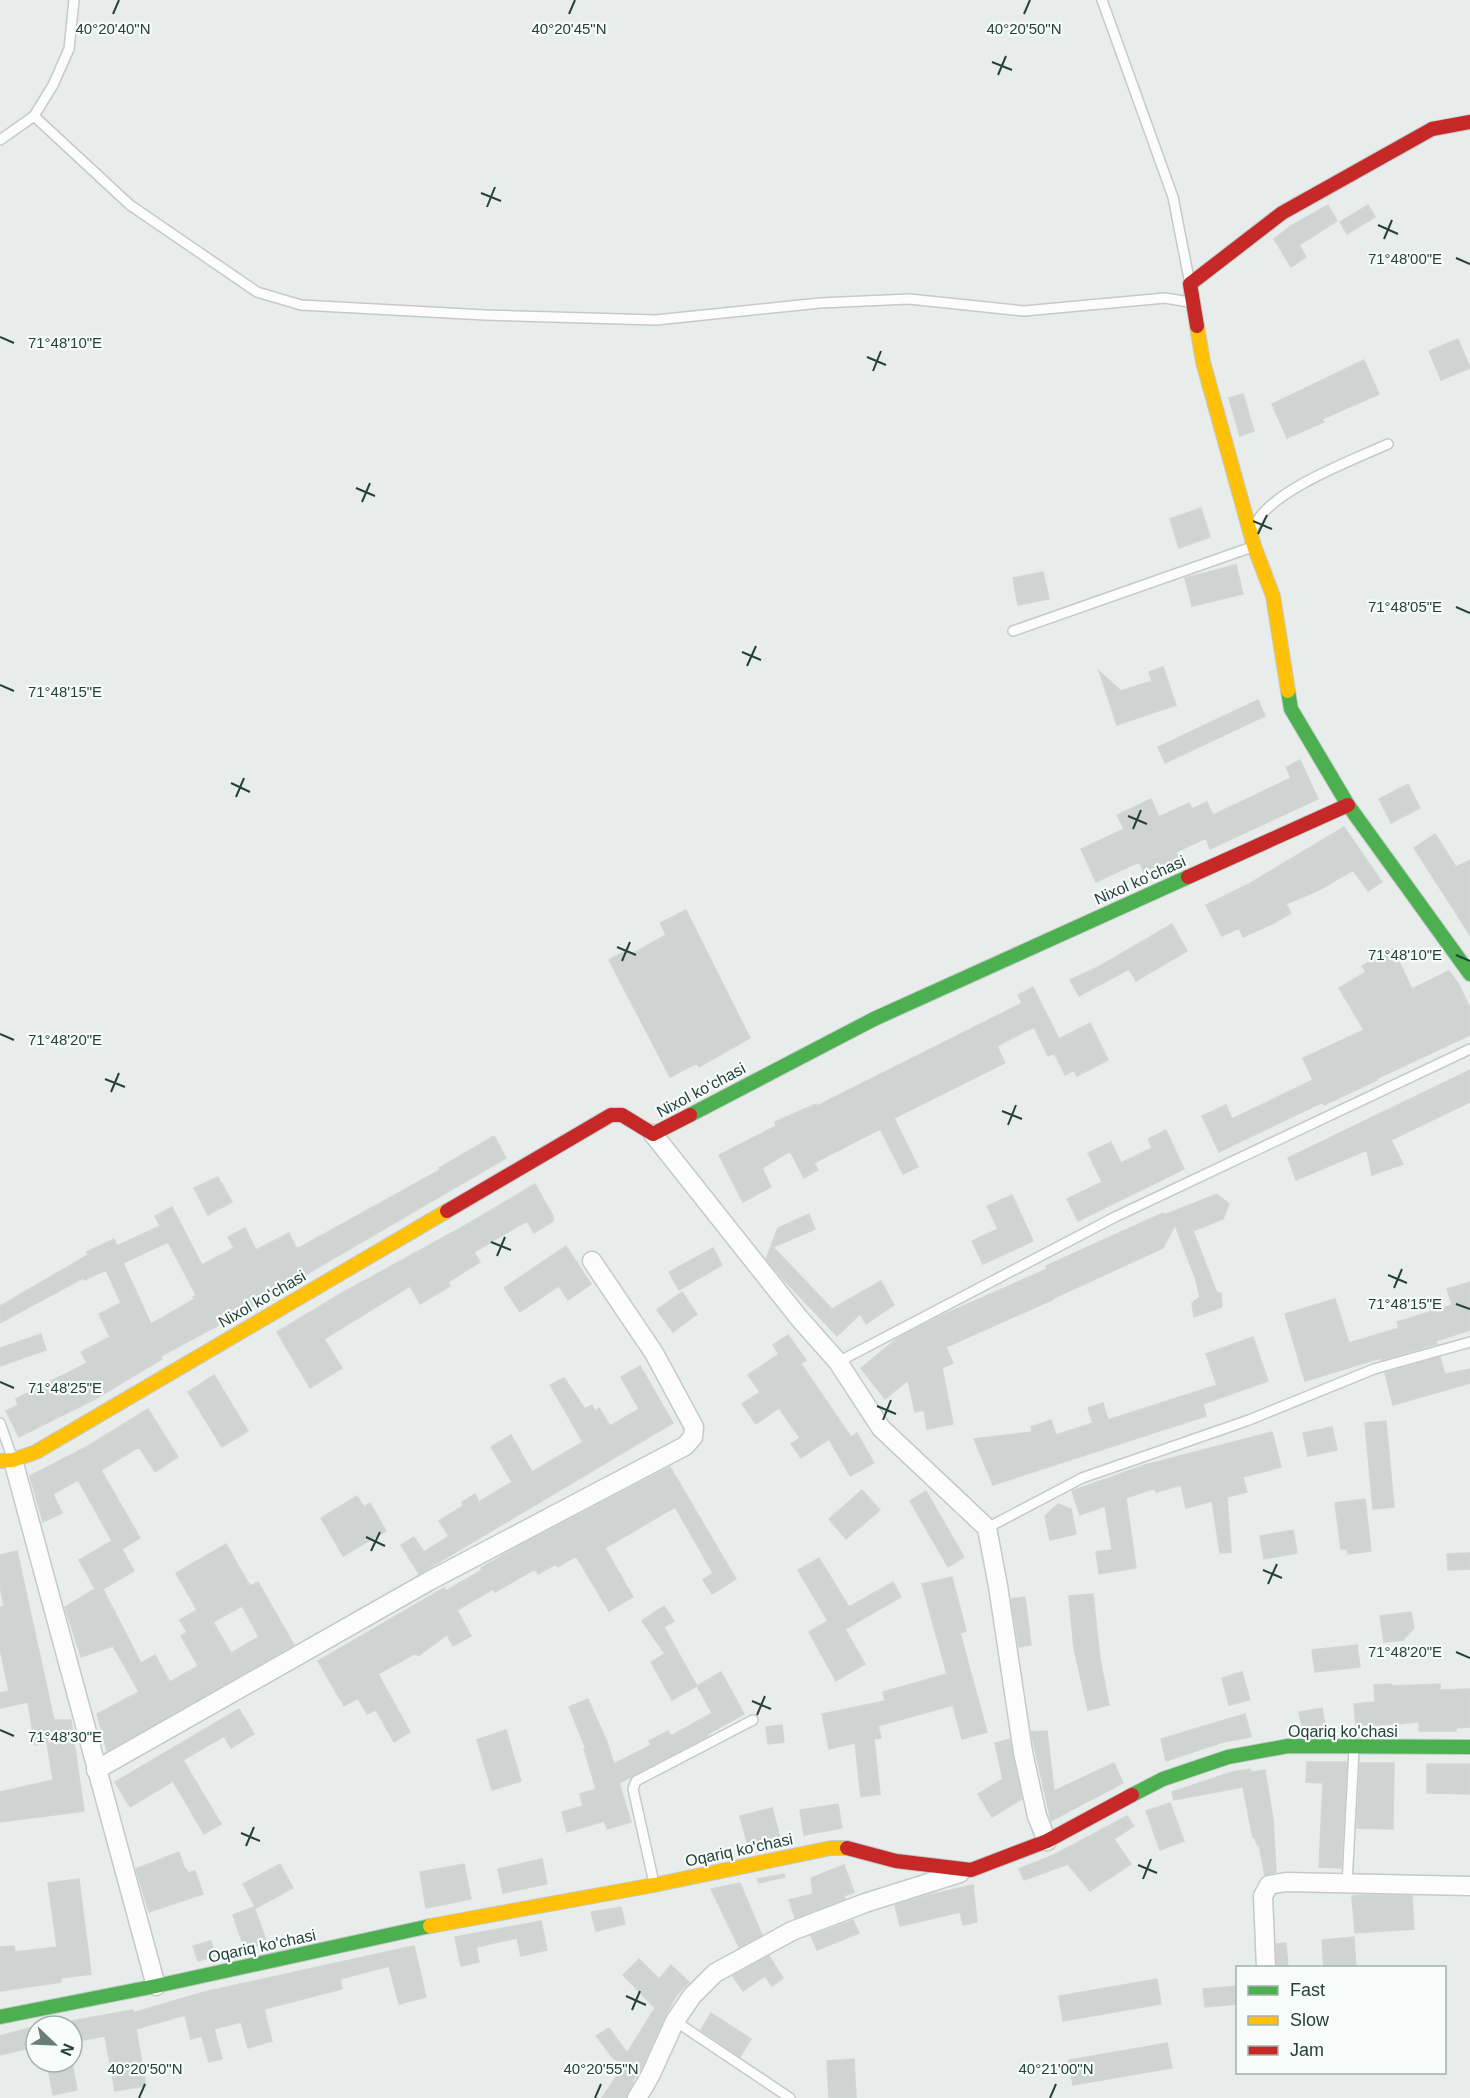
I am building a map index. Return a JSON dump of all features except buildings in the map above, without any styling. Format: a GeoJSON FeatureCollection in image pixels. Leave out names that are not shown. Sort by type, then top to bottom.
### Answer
{"type":"FeatureCollection","features":[{"type":"Feature","properties":{"kind":"street"},"geometry":{"type":"LineString","coordinates":[[1470,122],[1432,129],[1282,213],[1190,284],[1203,362],[1253,541],[1273,596],[1291,709],[1348,805],[1470,974]]}},
{"type":"Feature","properties":{"kind":"street","name":"Nixol koʻchasi"},"geometry":{"type":"LineString","coordinates":[[6,1461],[36,1452],[611,1115],[622,1115],[653,1134],[874,1019],[1348,805]]}},
{"type":"Feature","properties":{"kind":"street"},"geometry":{"type":"LineString","coordinates":[[653,1134],[799,1318],[838,1362],[881,1428],[987,1528],[1023,1752],[1037,1816],[1047,1841]]}},
{"type":"Feature","properties":{"kind":"street"},"geometry":{"type":"LineString","coordinates":[[96,1770],[429,1581],[685,1446],[693,1437],[694,1427],[654,1353],[592,1262]]}},
{"type":"Feature","properties":{"kind":"street"},"geometry":{"type":"LineString","coordinates":[[6,1461],[156,1986]]}},
{"type":"Feature","properties":{"kind":"street","name":"Oqariq ko'chasi"},"geometry":{"type":"LineString","coordinates":[[0,2017],[156,1986],[473,1917],[654,1885],[831,1848],[849,1848],[896,1861],[971,1870],[1047,1841],[1163,1779],[1228,1757],[1288,1746],[1470,1747]]}},
{"type":"Feature","properties":{"kind":"street"},"geometry":{"type":"LineString","coordinates":[[637,2098],[650,2076],[675,2021],[692,1996],[715,1974],[792,1931],[865,1902],[971,1870]]}},
{"type":"Feature","properties":{"kind":"street"},"geometry":{"type":"LineString","coordinates":[[1266,1966],[1263,1896],[1269,1884],[1286,1882],[1470,1886]]}},
{"type":"Feature","properties":{"kind":"lane"},"geometry":{"type":"LineString","coordinates":[[0,140],[34,116],[53,85],[69,49],[74,0]]}},
{"type":"Feature","properties":{"kind":"lane"},"geometry":{"type":"LineString","coordinates":[[1102,0],[1173,196],[1190,284]]}},
{"type":"Feature","properties":{"kind":"lane"},"geometry":{"type":"LineString","coordinates":[[34,116],[130,205],[257,292],[301,305],[485,315],[656,320],[820,303],[909,299],[1024,311],[1165,298],[1193,302]]}},
{"type":"Feature","properties":{"kind":"lane"},"geometry":{"type":"LineString","coordinates":[[1013,631],[1253,541],[1258,519],[1298,485],[1388,444]]}},
{"type":"Feature","properties":{"kind":"lane"},"geometry":{"type":"LineString","coordinates":[[838,1362],[1115,1217],[1470,1049]]}},
{"type":"Feature","properties":{"kind":"lane"},"geometry":{"type":"LineString","coordinates":[[987,1528],[1082,1478],[1249,1420],[1374,1369],[1470,1342]]}},
{"type":"Feature","properties":{"kind":"lane"},"geometry":{"type":"LineString","coordinates":[[0,1423],[6,1461]]}},
{"type":"Feature","properties":{"kind":"lane"},"geometry":{"type":"LineString","coordinates":[[654,1885],[633,1789],[636,1781],[753,1720]]}},
{"type":"Feature","properties":{"kind":"lane"},"geometry":{"type":"LineString","coordinates":[[1347,1884],[1354,1747]]}},
{"type":"Feature","properties":{"kind":"lane"},"geometry":{"type":"LineString","coordinates":[[675,2021],[790,2098]]}},
{"type":"Feature","properties":{"kind":"traffic: fast"},"geometry":{"type":"LineString","coordinates":[[1288,691],[1291,709],[1348,805],[1470,974]]}},
{"type":"Feature","properties":{"kind":"traffic: fast"},"geometry":{"type":"LineString","coordinates":[[690,1115],[874,1019],[1188,877]]}},
{"type":"Feature","properties":{"kind":"traffic: fast"},"geometry":{"type":"LineString","coordinates":[[1132,1795],[1163,1779],[1228,1757],[1288,1746],[1470,1747]]}},
{"type":"Feature","properties":{"kind":"traffic: fast"},"geometry":{"type":"LineString","coordinates":[[0,2017],[156,1986],[430,1926]]}},
{"type":"Feature","properties":{"kind":"traffic: slow"},"geometry":{"type":"LineString","coordinates":[[1197,326],[1203,362],[1254,546],[1273,596],[1288,691]]}},
{"type":"Feature","properties":{"kind":"traffic: slow"},"geometry":{"type":"LineString","coordinates":[[0,1461],[13,1460],[36,1452],[447,1211]]}},
{"type":"Feature","properties":{"kind":"traffic: slow"},"geometry":{"type":"LineString","coordinates":[[430,1926],[654,1885],[831,1848],[847,1848]]}},
{"type":"Feature","properties":{"kind":"traffic: jam"},"geometry":{"type":"LineString","coordinates":[[1197,326],[1190,284],[1282,213],[1432,129],[1470,122]]}},
{"type":"Feature","properties":{"kind":"traffic: jam"},"geometry":{"type":"LineString","coordinates":[[1188,877],[1348,805]]}},
{"type":"Feature","properties":{"kind":"traffic: jam"},"geometry":{"type":"LineString","coordinates":[[447,1211],[611,1115],[622,1115],[653,1134],[690,1115]]}},
{"type":"Feature","properties":{"kind":"traffic: jam"},"geometry":{"type":"LineString","coordinates":[[847,1848],[896,1861],[971,1870],[1047,1841],[1132,1795]]}}]}
